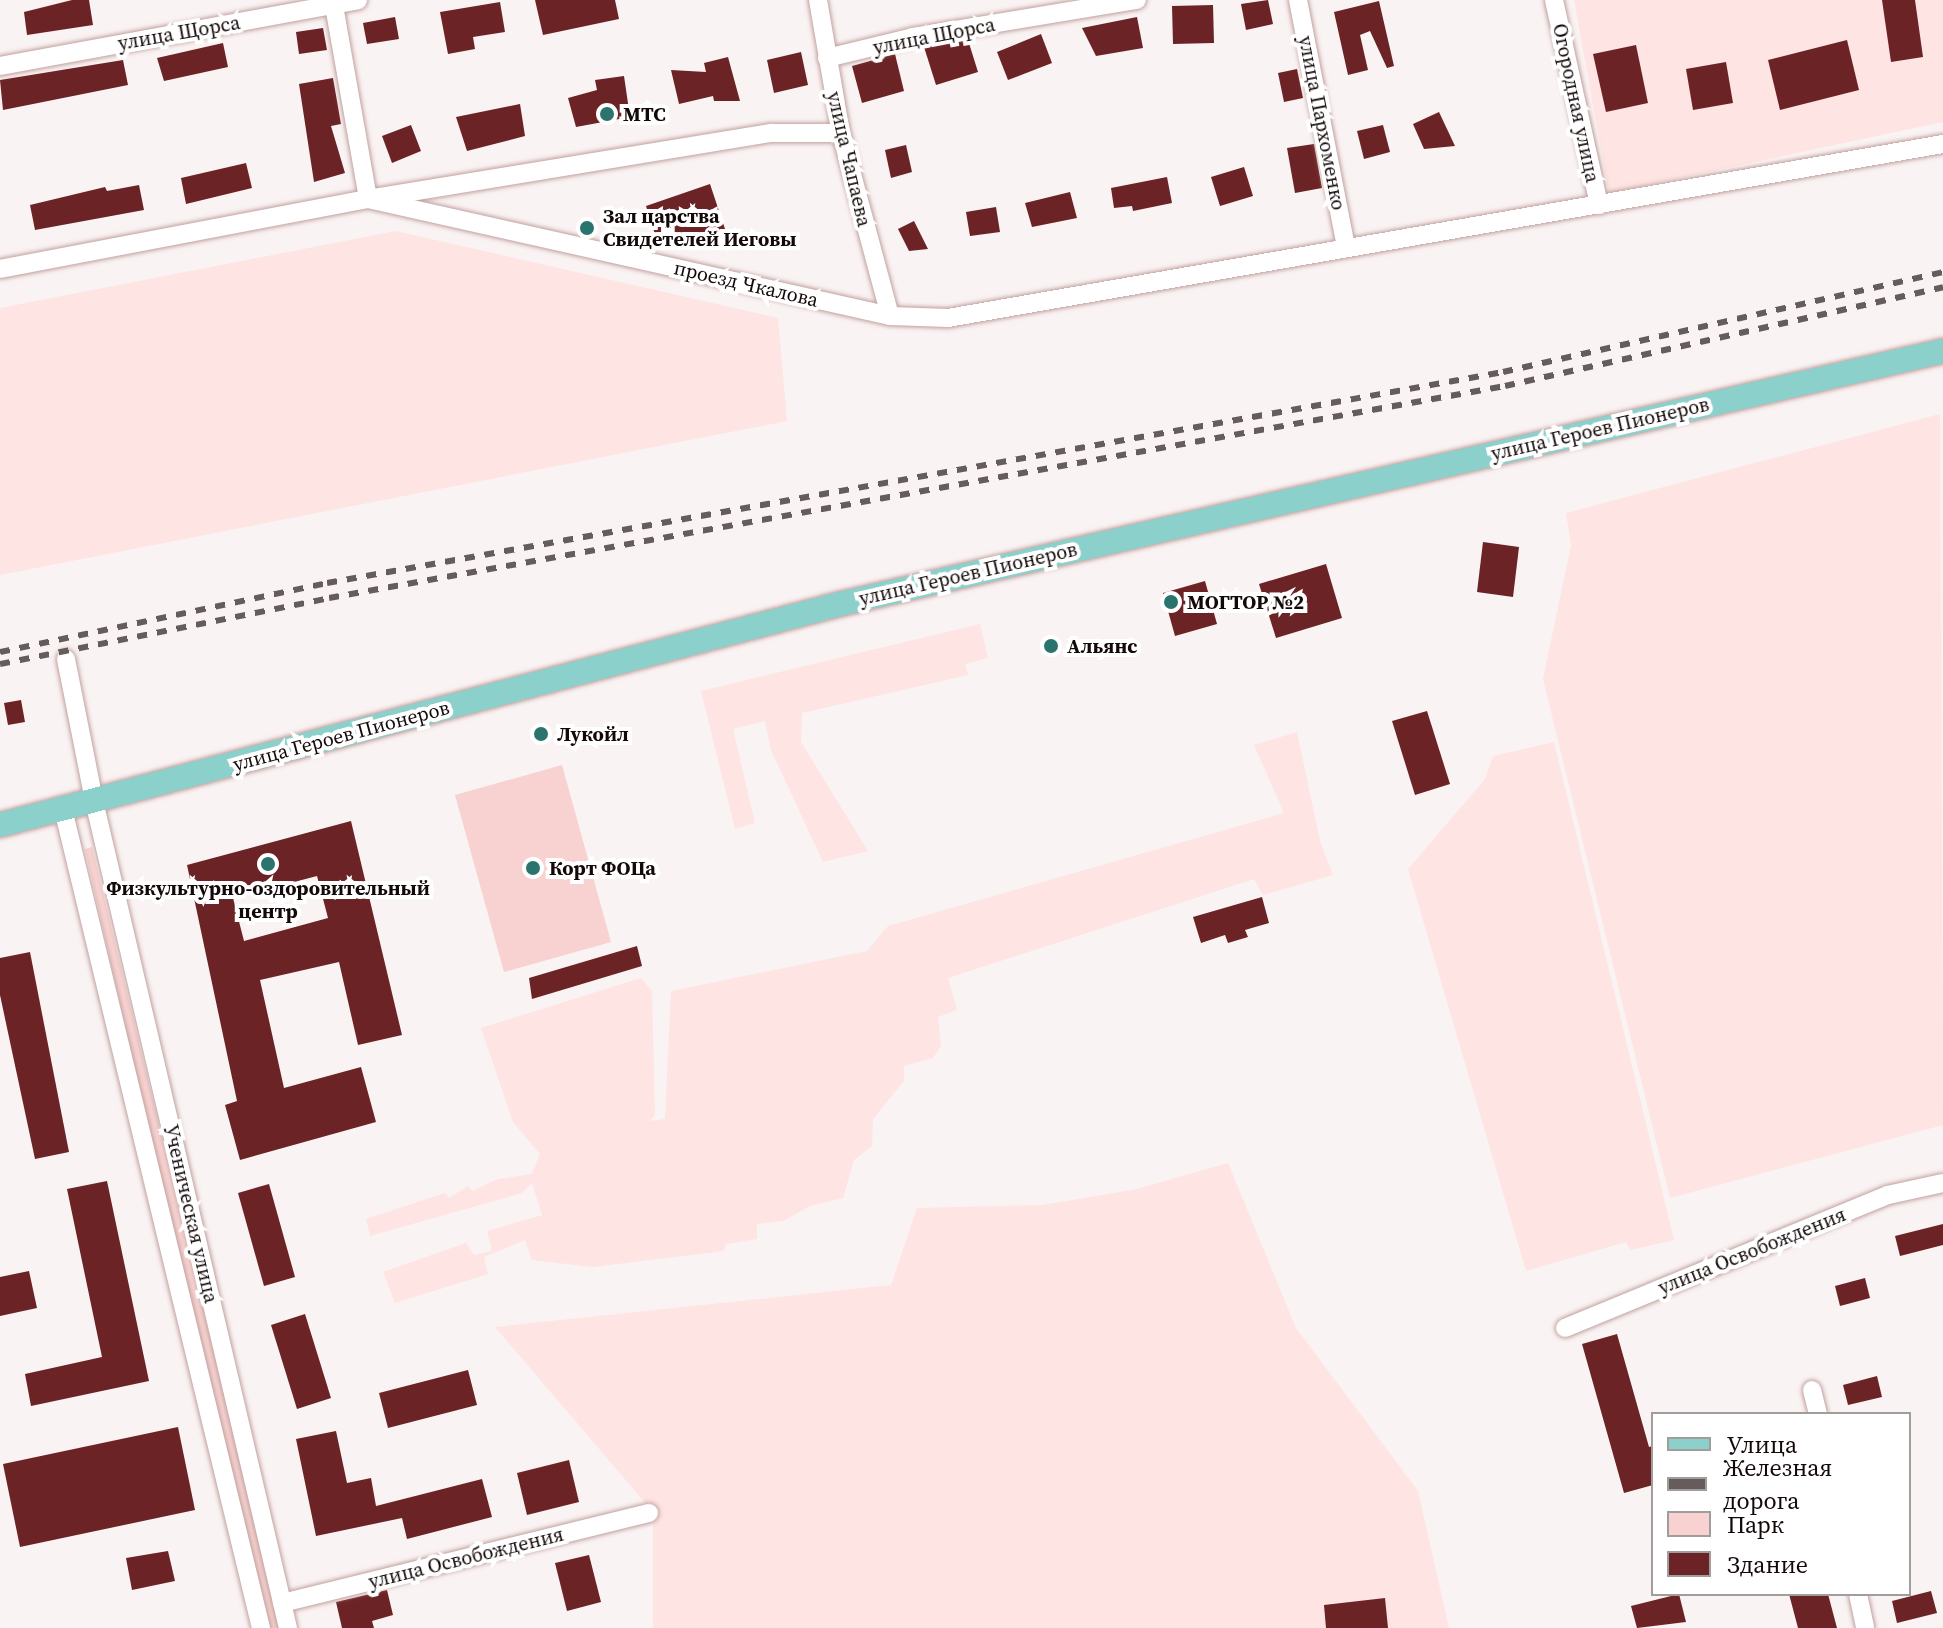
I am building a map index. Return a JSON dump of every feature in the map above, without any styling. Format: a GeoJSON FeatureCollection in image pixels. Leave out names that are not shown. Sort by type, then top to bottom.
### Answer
{"type":"FeatureCollection","features":[{"type":"Feature","properties":{"kind":"main road","name":"улица Героев Пионеров"},"geometry":{"type":"LineString","coordinates":[[0,825],[840,604],[1943,351]]}},
{"type":"Feature","properties":{"kind":"street","name":"улица Щорса"},"geometry":{"type":"LineString","coordinates":[[0,66],[358,0]]}},
{"type":"Feature","properties":{"kind":"street","name":"улица Чапаева"},"geometry":{"type":"LineString","coordinates":[[818,0],[841,133],[890,316]]}},
{"type":"Feature","properties":{"kind":"street","name":"улица Щорса"},"geometry":{"type":"LineString","coordinates":[[827,58],[913,37],[1137,0]]}},
{"type":"Feature","properties":{"kind":"street","name":"улица Пархоменко"},"geometry":{"type":"LineString","coordinates":[[1298,0],[1346,246]]}},
{"type":"Feature","properties":{"kind":"street","name":"Огородная улица"},"geometry":{"type":"LineString","coordinates":[[1554,0],[1599,205]]}},
{"type":"Feature","properties":{"kind":"street"},"geometry":{"type":"LineString","coordinates":[[334,2],[368,199]]}},
{"type":"Feature","properties":{"kind":"street","name":"проезд Чкалова"},"geometry":{"type":"LineString","coordinates":[[0,269],[368,199],[773,133],[841,133]]}},
{"type":"Feature","properties":{"kind":"street"},"geometry":{"type":"LineString","coordinates":[[890,316],[948,318],[1021,308],[1346,246],[1943,144]]}},
{"type":"Feature","properties":{"kind":"street","name":"проезд Чкалова"},"geometry":{"type":"LineString","coordinates":[[368,199],[890,316]]}},
{"type":"Feature","properties":{"kind":"street","name":"Ученическая улица"},"geometry":{"type":"LineString","coordinates":[[66,659],[94,801],[288,1628]]}},
{"type":"Feature","properties":{"kind":"street","name":"Ученическая улица"},"geometry":{"type":"LineString","coordinates":[[63,809],[261,1628]]}},
{"type":"Feature","properties":{"kind":"street","name":"улица Освобождения"},"geometry":{"type":"LineString","coordinates":[[1565,1328],[1888,1195],[1943,1183]]}},
{"type":"Feature","properties":{"kind":"street"},"geometry":{"type":"LineString","coordinates":[[1812,1390],[1818,1412]]}},
{"type":"Feature","properties":{"kind":"street","name":"улица Освобождения"},"geometry":{"type":"LineString","coordinates":[[282,1603],[649,1513]]}},
{"type":"Feature","properties":{"kind":"street"},"geometry":{"type":"LineString","coordinates":[[1858,1596],[1865,1628]]}},
{"type":"Feature","properties":{"kind":"shaded area"},"geometry":{"type":"Polygon","coordinates":[[[1574,0],[1943,0],[1943,122],[1609,193],[1574,0]]]}},
{"type":"Feature","properties":{"kind":"shaded area"},"geometry":{"type":"Polygon","coordinates":[[[396,231],[778,318],[787,421],[0,575],[0,308],[396,231]]]}},
{"type":"Feature","properties":{"kind":"shaded area"},"geometry":{"type":"Polygon","coordinates":[[[1940,414],[1943,1125],[1670,1198],[1543,679],[1571,545],[1566,513],[1940,414]]]}},
{"type":"Feature","properties":{"kind":"shaded area"},"geometry":{"type":"Polygon","coordinates":[[[980,624],[988,658],[965,664],[968,675],[802,713],[801,742],[868,851],[823,862],[771,750],[765,721],[733,729],[755,823],[735,829],[701,691],[980,624]]]}},
{"type":"Feature","properties":{"kind":"shaded area"},"geometry":{"type":"Polygon","coordinates":[[[1297,732],[1320,841],[1333,875],[1263,895],[1254,879],[948,978],[957,1010],[938,1017],[941,1046],[933,1058],[904,1066],[904,1081],[873,1119],[872,1146],[854,1160],[843,1198],[810,1206],[783,1221],[757,1224],[757,1239],[726,1244],[724,1251],[593,1267],[532,1260],[525,1240],[484,1257],[488,1274],[395,1303],[383,1272],[466,1243],[474,1255],[492,1251],[487,1231],[542,1215],[532,1183],[522,1193],[370,1236],[366,1219],[445,1193],[449,1198],[468,1186],[472,1191],[498,1179],[532,1174],[540,1154],[513,1122],[481,1028],[641,978],[652,991],[655,1115],[650,1121],[665,1119],[671,991],[867,951],[888,926],[1284,813],[1254,745],[1297,732]]]}},
{"type":"Feature","properties":{"kind":"shaded area"},"geometry":{"type":"Polygon","coordinates":[[[1554,742],[1674,1240],[1630,1250],[1626,1242],[1526,1271],[1408,869],[1485,779],[1493,756],[1554,742]]]}},
{"type":"Feature","properties":{"kind":"shaded area"},"geometry":{"type":"Polygon","coordinates":[[[1228,1163],[1296,1328],[1418,1491],[1449,1628],[653,1628],[653,1512],[495,1327],[891,1285],[917,1208],[1043,1205],[1137,1189],[1228,1163]]]}},
{"type":"Feature","properties":{"kind":"green space","name":"Корт ФОЦа"},"geometry":{"type":"Polygon","coordinates":[[[562,765],[611,942],[504,972],[455,795],[562,765]]]}},
{"type":"Feature","properties":{"kind":"green space"},"geometry":{"type":"Polygon","coordinates":[[[92,847],[280,1628],[262,1628],[254,1597],[85,849],[92,847]]]}},
{"type":"Feature","properties":{"kind":"building"},"geometry":{"type":"Polygon","coordinates":[[[72,0],[89,0],[93,25],[27,35],[24,12],[72,0]]]}},
{"type":"Feature","properties":{"kind":"building"},"geometry":{"type":"Polygon","coordinates":[[[535,0],[615,0],[619,19],[543,35],[535,0]]]}},
{"type":"Feature","properties":{"kind":"building"},"geometry":{"type":"Polygon","coordinates":[[[1268,0],[1273,24],[1246,30],[1241,4],[1268,0]]]}},
{"type":"Feature","properties":{"kind":"building"},"geometry":{"type":"Polygon","coordinates":[[[1882,0],[1915,0],[1923,57],[1891,62],[1882,0]]]}},
{"type":"Feature","properties":{"kind":"building"},"geometry":{"type":"Polygon","coordinates":[[[1379,1],[1394,66],[1387,68],[1370,31],[1360,35],[1368,70],[1348,75],[1334,12],[1379,1]]]}},
{"type":"Feature","properties":{"kind":"building"},"geometry":{"type":"Polygon","coordinates":[[[500,2],[505,32],[473,37],[475,49],[448,54],[440,12],[500,2]]]}},
{"type":"Feature","properties":{"kind":"building"},"geometry":{"type":"Polygon","coordinates":[[[1213,5],[1214,43],[1173,44],[1172,6],[1213,5]]]}},
{"type":"Feature","properties":{"kind":"building"},"geometry":{"type":"Polygon","coordinates":[[[395,17],[399,39],[367,44],[363,23],[395,17]]]}},
{"type":"Feature","properties":{"kind":"building"},"geometry":{"type":"Polygon","coordinates":[[[1137,17],[1143,48],[1096,56],[1082,28],[1137,17]]]}},
{"type":"Feature","properties":{"kind":"building"},"geometry":{"type":"Polygon","coordinates":[[[323,28],[327,50],[299,54],[296,32],[323,28]]]}},
{"type":"Feature","properties":{"kind":"building"},"geometry":{"type":"Polygon","coordinates":[[[1041,34],[1052,63],[1008,80],[997,52],[1041,34]]]}},
{"type":"Feature","properties":{"kind":"building"},"geometry":{"type":"Polygon","coordinates":[[[968,40],[978,72],[936,85],[924,47],[968,40]]]}},
{"type":"Feature","properties":{"kind":"building"},"geometry":{"type":"Polygon","coordinates":[[[1847,40],[1859,90],[1780,110],[1768,60],[1847,40]]]}},
{"type":"Feature","properties":{"kind":"building"},"geometry":{"type":"Polygon","coordinates":[[[223,43],[228,67],[164,81],[157,58],[223,43]]]}},
{"type":"Feature","properties":{"kind":"building"},"geometry":{"type":"Polygon","coordinates":[[[1636,45],[1648,103],[1606,112],[1593,54],[1636,45]]]}},
{"type":"Feature","properties":{"kind":"building"},"geometry":{"type":"Polygon","coordinates":[[[801,52],[808,85],[774,93],[767,60],[801,52]]]}},
{"type":"Feature","properties":{"kind":"building"},"geometry":{"type":"Polygon","coordinates":[[[895,54],[904,91],[862,103],[852,66],[895,54]]]}},
{"type":"Feature","properties":{"kind":"building"},"geometry":{"type":"Polygon","coordinates":[[[728,57],[740,101],[714,101],[713,96],[679,104],[671,70],[706,72],[704,63],[728,57]]]}},
{"type":"Feature","properties":{"kind":"building"},"geometry":{"type":"Polygon","coordinates":[[[123,60],[128,85],[3,110],[0,80],[123,60]]]}},
{"type":"Feature","properties":{"kind":"building"},"geometry":{"type":"Polygon","coordinates":[[[1726,62],[1733,103],[1693,110],[1686,69],[1726,62]]]}},
{"type":"Feature","properties":{"kind":"building"},"geometry":{"type":"Polygon","coordinates":[[[1297,69],[1303,98],[1284,102],[1278,73],[1297,69]]]}},
{"type":"Feature","properties":{"kind":"building"},"geometry":{"type":"Polygon","coordinates":[[[624,76],[630,117],[576,127],[568,98],[597,90],[595,80],[624,76]]]}},
{"type":"Feature","properties":{"kind":"building"},"geometry":{"type":"Polygon","coordinates":[[[333,78],[341,124],[331,126],[345,173],[314,182],[299,84],[333,78]]]}},
{"type":"Feature","properties":{"kind":"building"},"geometry":{"type":"Polygon","coordinates":[[[520,104],[525,136],[467,151],[456,117],[520,104]]]}},
{"type":"Feature","properties":{"kind":"building"},"geometry":{"type":"Polygon","coordinates":[[[1439,112],[1455,146],[1424,149],[1413,124],[1439,112]]]}},
{"type":"Feature","properties":{"kind":"building"},"geometry":{"type":"Polygon","coordinates":[[[411,125],[421,151],[392,163],[382,136],[411,125]]]}},
{"type":"Feature","properties":{"kind":"building"},"geometry":{"type":"Polygon","coordinates":[[[1383,125],[1390,152],[1364,159],[1357,131],[1383,125]]]}},
{"type":"Feature","properties":{"kind":"building"},"geometry":{"type":"Polygon","coordinates":[[[1314,144],[1322,188],[1295,193],[1287,148],[1314,144]]]}},
{"type":"Feature","properties":{"kind":"building"},"geometry":{"type":"Polygon","coordinates":[[[906,145],[912,172],[891,178],[885,150],[906,145]]]}},
{"type":"Feature","properties":{"kind":"building"},"geometry":{"type":"Polygon","coordinates":[[[246,163],[252,188],[186,204],[181,178],[246,163]]]}},
{"type":"Feature","properties":{"kind":"building"},"geometry":{"type":"Polygon","coordinates":[[[1244,167],[1253,196],[1220,206],[1211,177],[1244,167]]]}},
{"type":"Feature","properties":{"kind":"building"},"geometry":{"type":"Polygon","coordinates":[[[1167,177],[1172,203],[1133,211],[1132,206],[1114,208],[1111,188],[1167,177]]]}},
{"type":"Feature","properties":{"kind":"building"},"geometry":{"type":"Polygon","coordinates":[[[710,184],[725,229],[660,250],[646,206],[710,184]]]}},
{"type":"Feature","properties":{"kind":"building"},"geometry":{"type":"Polygon","coordinates":[[[139,185],[144,210],[35,230],[30,205],[105,187],[107,191],[139,185]]]}},
{"type":"Feature","properties":{"kind":"building"},"geometry":{"type":"Polygon","coordinates":[[[1070,192],[1077,218],[1032,227],[1025,203],[1070,192]]]}},
{"type":"Feature","properties":{"kind":"building"},"geometry":{"type":"Polygon","coordinates":[[[996,207],[1000,232],[970,236],[966,212],[996,207]]]}},
{"type":"Feature","properties":{"kind":"building"},"geometry":{"type":"Polygon","coordinates":[[[914,221],[928,249],[909,251],[898,229],[914,221]]]}},
{"type":"Feature","properties":{"kind":"building"},"geometry":{"type":"Polygon","coordinates":[[[1483,542],[1519,547],[1513,597],[1477,592],[1483,542]]]}},
{"type":"Feature","properties":{"kind":"building"},"geometry":{"type":"Polygon","coordinates":[[[1326,564],[1342,618],[1276,638],[1259,584],[1326,564]]]}},
{"type":"Feature","properties":{"kind":"building"},"geometry":{"type":"Polygon","coordinates":[[[1205,581],[1217,624],[1175,636],[1163,593],[1205,581]]]}},
{"type":"Feature","properties":{"kind":"building"},"geometry":{"type":"Polygon","coordinates":[[[21,700],[25,722],[8,725],[4,703],[21,700]]]}},
{"type":"Feature","properties":{"kind":"building"},"geometry":{"type":"Polygon","coordinates":[[[1427,711],[1450,784],[1415,795],[1392,721],[1427,711]]]}},
{"type":"Feature","properties":{"kind":"building"},"geometry":{"type":"Polygon","coordinates":[[[351,821],[402,1035],[358,1045],[339,962],[260,980],[284,1088],[361,1067],[376,1122],[240,1160],[225,1105],[237,1101],[187,865],[351,821]],[[317,876],[233,898],[244,941],[328,918],[317,876]]]}},
{"type":"Feature","properties":{"kind":"building"},"geometry":{"type":"Polygon","coordinates":[[[1262,897],[1269,923],[1245,930],[1248,937],[1228,943],[1225,935],[1201,943],[1193,917],[1262,897]]]}},
{"type":"Feature","properties":{"kind":"building"},"geometry":{"type":"Polygon","coordinates":[[[637,946],[642,966],[532,999],[529,978],[637,946]]]}},
{"type":"Feature","properties":{"kind":"building"},"geometry":{"type":"Polygon","coordinates":[[[30,952],[69,1152],[35,1159],[0,995],[0,958],[30,952]]]}},
{"type":"Feature","properties":{"kind":"building"},"geometry":{"type":"Polygon","coordinates":[[[107,1181],[149,1381],[31,1406],[25,1374],[102,1357],[67,1189],[107,1181]]]}},
{"type":"Feature","properties":{"kind":"building"},"geometry":{"type":"Polygon","coordinates":[[[269,1184],[295,1277],[264,1286],[238,1193],[269,1184]]]}},
{"type":"Feature","properties":{"kind":"building"},"geometry":{"type":"Polygon","coordinates":[[[1943,1224],[1943,1245],[1900,1256],[1895,1236],[1943,1224]]]}},
{"type":"Feature","properties":{"kind":"building"},"geometry":{"type":"Polygon","coordinates":[[[29,1271],[37,1308],[0,1316],[0,1277],[29,1271]]]}},
{"type":"Feature","properties":{"kind":"building"},"geometry":{"type":"Polygon","coordinates":[[[1865,1278],[1870,1298],[1840,1306],[1835,1286],[1865,1278]]]}},
{"type":"Feature","properties":{"kind":"building"},"geometry":{"type":"Polygon","coordinates":[[[305,1314],[331,1398],[297,1409],[271,1325],[305,1314]]]}},
{"type":"Feature","properties":{"kind":"building"},"geometry":{"type":"Polygon","coordinates":[[[1617,1334],[1651,1446],[1651,1486],[1624,1493],[1582,1344],[1617,1334]]]}},
{"type":"Feature","properties":{"kind":"building"},"geometry":{"type":"Polygon","coordinates":[[[468,1370],[477,1405],[388,1428],[379,1393],[468,1370]]]}},
{"type":"Feature","properties":{"kind":"building"},"geometry":{"type":"Polygon","coordinates":[[[1877,1376],[1882,1397],[1848,1405],[1843,1385],[1877,1376]]]}},
{"type":"Feature","properties":{"kind":"building"},"geometry":{"type":"Polygon","coordinates":[[[178,1427],[195,1510],[20,1547],[3,1464],[178,1427]]]}},
{"type":"Feature","properties":{"kind":"building"},"geometry":{"type":"Polygon","coordinates":[[[336,1431],[347,1483],[371,1478],[376,1506],[482,1479],[492,1517],[407,1539],[402,1518],[316,1536],[296,1439],[336,1431]]]}},
{"type":"Feature","properties":{"kind":"building"},"geometry":{"type":"Polygon","coordinates":[[[569,1460],[579,1502],[527,1515],[517,1473],[569,1460]]]}},
{"type":"Feature","properties":{"kind":"building"},"geometry":{"type":"Polygon","coordinates":[[[168,1551],[175,1581],[132,1590],[126,1558],[168,1551]]]}},
{"type":"Feature","properties":{"kind":"building"},"geometry":{"type":"Polygon","coordinates":[[[589,1555],[601,1602],[567,1611],[555,1563],[589,1555]]]}},
{"type":"Feature","properties":{"kind":"building"},"geometry":{"type":"Polygon","coordinates":[[[387,1590],[393,1615],[372,1621],[374,1628],[342,1628],[336,1602],[387,1590]]]}},
{"type":"Feature","properties":{"kind":"building"},"geometry":{"type":"Polygon","coordinates":[[[1931,1591],[1937,1613],[1897,1623],[1892,1601],[1931,1591]]]}},
{"type":"Feature","properties":{"kind":"building"},"geometry":{"type":"Polygon","coordinates":[[[1680,1596],[1686,1622],[1637,1628],[1631,1606],[1680,1596]]]}},
{"type":"Feature","properties":{"kind":"building"},"geometry":{"type":"Polygon","coordinates":[[[1790,1596],[1829,1596],[1837,1628],[1798,1628],[1790,1596]]]}},
{"type":"Feature","properties":{"kind":"building"},"geometry":{"type":"Polygon","coordinates":[[[1385,1598],[1388,1628],[1326,1628],[1324,1605],[1385,1598]]]}},
{"type":"Feature","properties":{"kind":"railway"},"geometry":{"type":"LineString","coordinates":[[0,652],[327,583],[1503,372],[1943,272]]}},
{"type":"Feature","properties":{"kind":"railway"},"geometry":{"type":"LineString","coordinates":[[0,664],[329,598],[1505,386],[1943,287]]}},
{"type":"Feature","properties":{"kind":"place","name":"МТС"},"geometry":{"type":"Point","coordinates":[607,114]}},
{"type":"Feature","properties":{"kind":"place","name":"Зал царства Свидетелей Иеговы"},"geometry":{"type":"Point","coordinates":[587,228]}},
{"type":"Feature","properties":{"kind":"place","name":"МОГТОР №2"},"geometry":{"type":"Point","coordinates":[1171,602]}},
{"type":"Feature","properties":{"kind":"place","name":"Альянс"},"geometry":{"type":"Point","coordinates":[1051,646]}},
{"type":"Feature","properties":{"kind":"place","name":"Лукойл"},"geometry":{"type":"Point","coordinates":[541,734]}},
{"type":"Feature","properties":{"kind":"place","name":"Физкультурно-оздоровительный центр"},"geometry":{"type":"Point","coordinates":[268,864]}},
{"type":"Feature","properties":{"kind":"place","name":"Корт ФОЦа"},"geometry":{"type":"Point","coordinates":[533,868]}}]}
